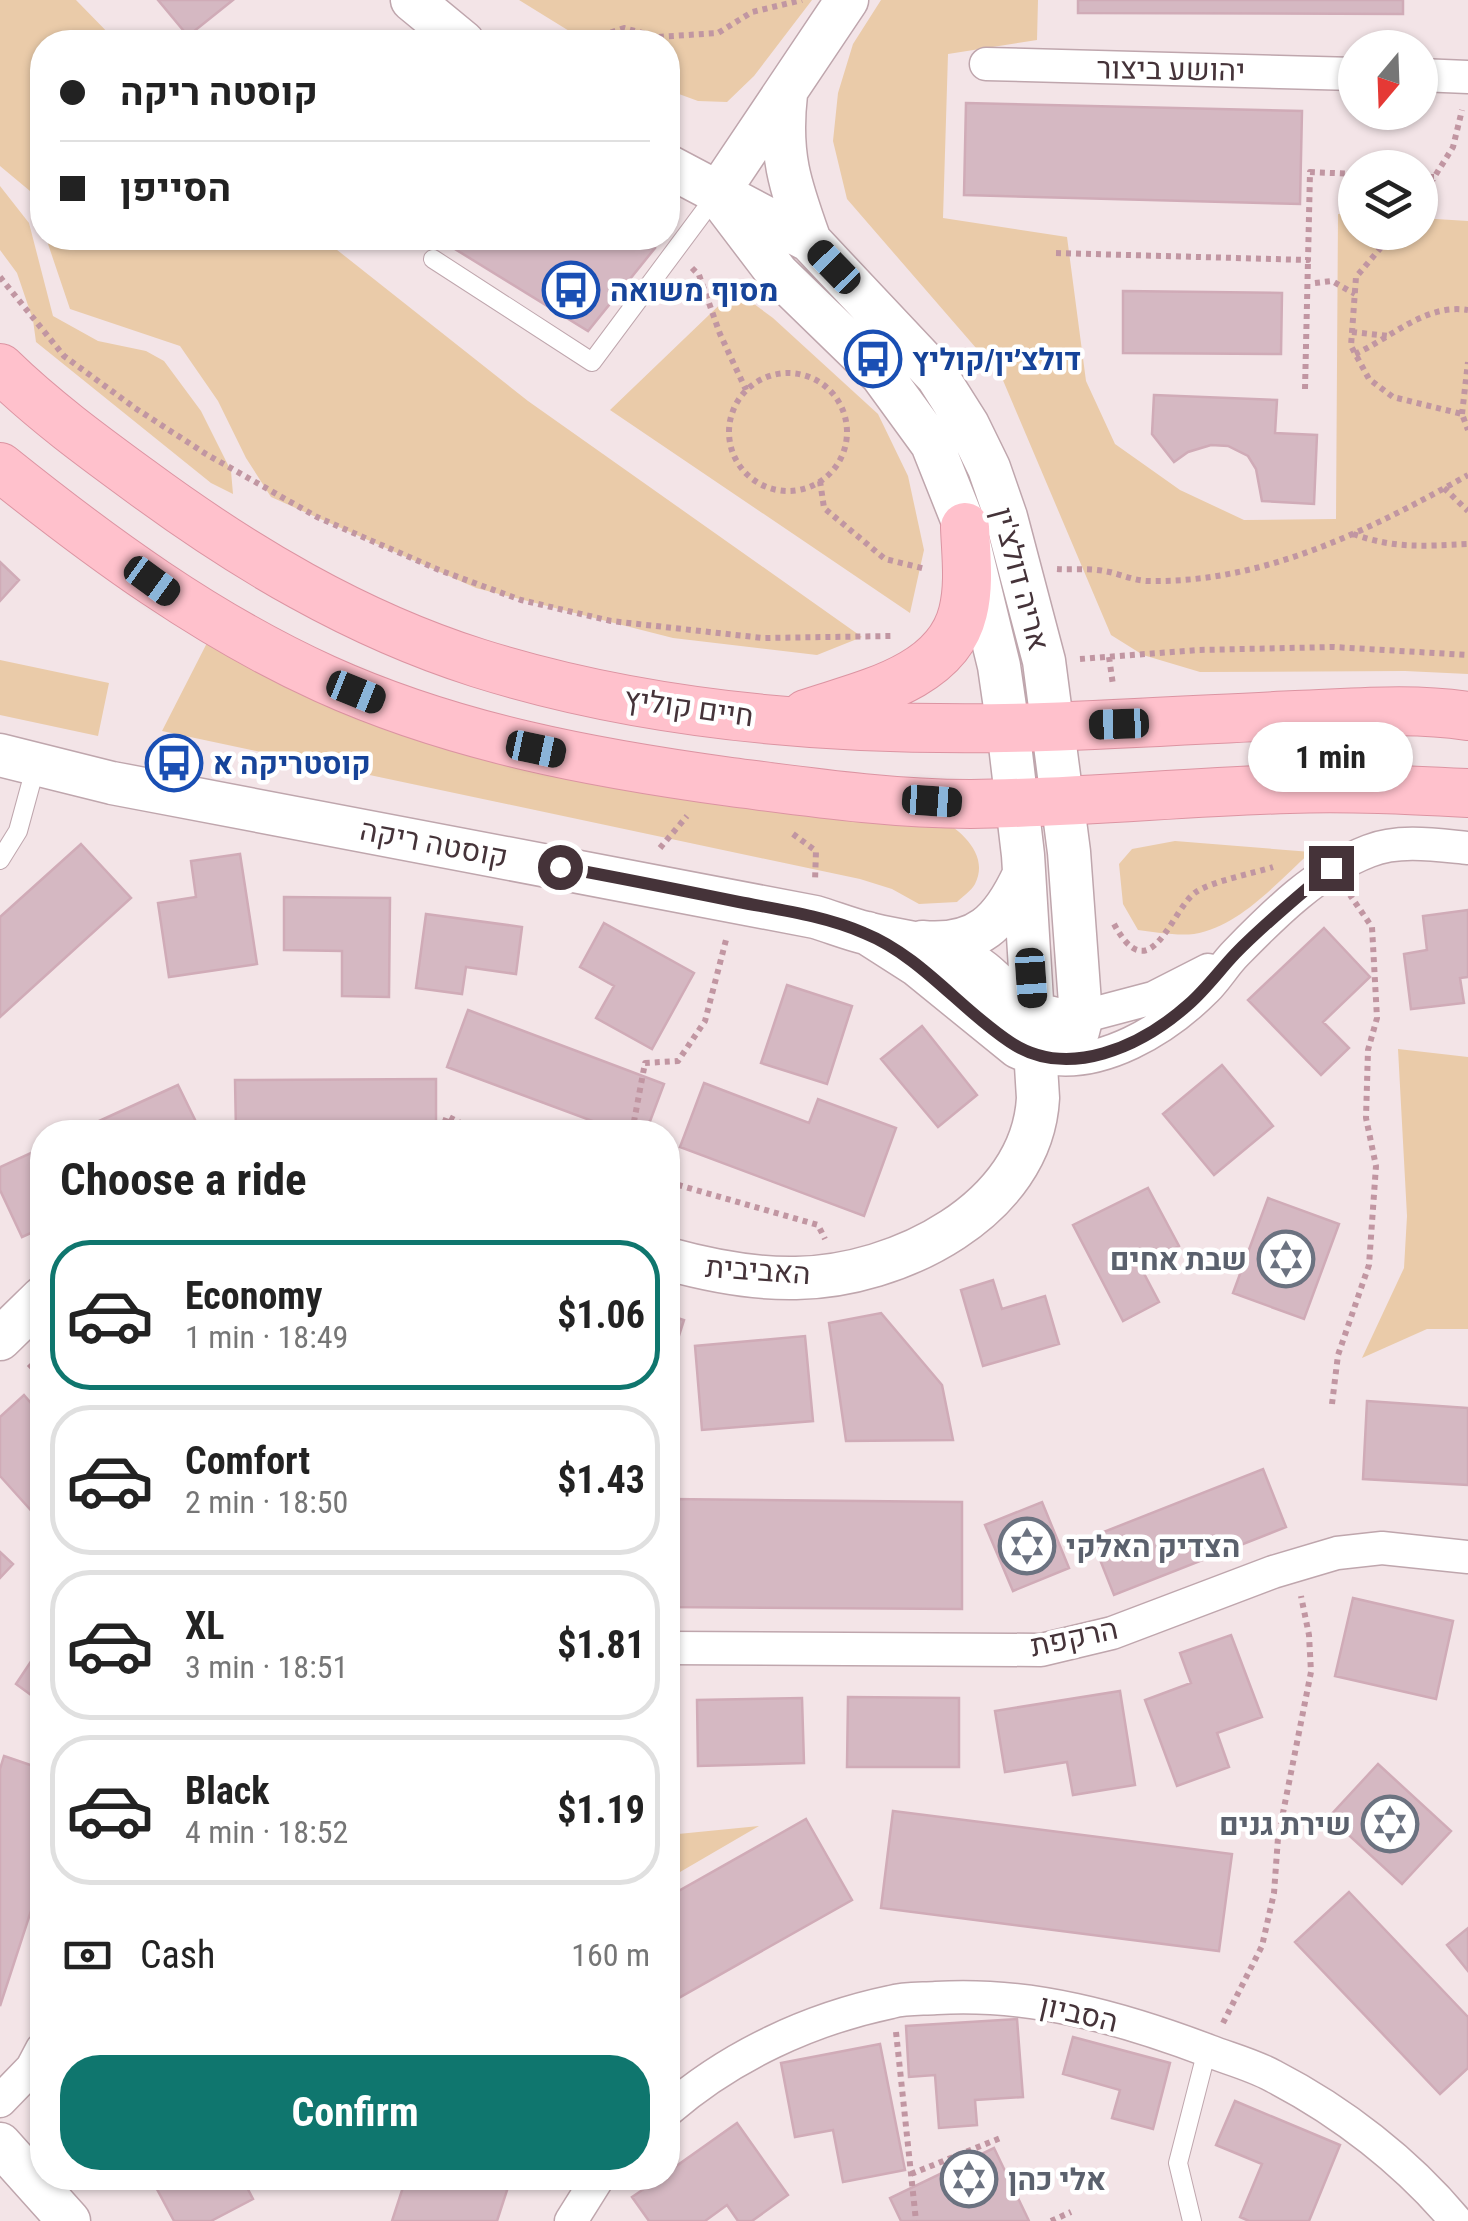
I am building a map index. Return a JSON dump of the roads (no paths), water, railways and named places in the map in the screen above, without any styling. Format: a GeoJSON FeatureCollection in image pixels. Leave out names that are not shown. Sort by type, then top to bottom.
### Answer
{"type":"FeatureCollection","features":[{"type":"Feature","properties":{"kind":"main road","name":"חיים קוליץ"},"geometry":{"type":"LineString","coordinates":[[0,368],[87,442],[220,539],[350,611],[474,662],[548,684],[641,702],[892,728],[1008,728],[1384,712],[1468,716]]}},
{"type":"Feature","properties":{"kind":"main road"},"geometry":{"type":"LineString","coordinates":[[0,468],[176,598],[324,679],[388,705],[536,749],[627,768],[967,804],[1291,789],[1468,793]]}},
{"type":"Feature","properties":{"kind":"main road"},"geometry":{"type":"LineString","coordinates":[[788,720],[889,685],[935,657],[949,643],[958,628],[968,579],[964,526]]}},
{"type":"Feature","properties":{"kind":"street"},"geometry":{"type":"LineString","coordinates":[[412,0],[448,30]]}},
{"type":"Feature","properties":{"kind":"street"},"geometry":{"type":"LineString","coordinates":[[717,194],[848,0]]}},
{"type":"Feature","properties":{"kind":"street","name":"יהושע ביצור"},"geometry":{"type":"LineString","coordinates":[[986,64],[1338,74]]}},
{"type":"Feature","properties":{"kind":"street"},"geometry":{"type":"LineString","coordinates":[[1438,81],[1466,89]]}},
{"type":"Feature","properties":{"kind":"street"},"geometry":{"type":"LineString","coordinates":[[786,94],[782,126],[784,161],[810,241]]}},
{"type":"Feature","properties":{"kind":"street","name":"אריה דולצ'ין"},"geometry":{"type":"LineString","coordinates":[[680,173],[810,241],[937,376],[989,468],[1021,568],[1044,662],[1054,726],[1024,874],[1034,1014]]}},
{"type":"Feature","properties":{"kind":"street","name":"אריה דולצ'ין"},"geometry":{"type":"LineString","coordinates":[[717,194],[778,273],[881,374],[932,444],[964,526],[999,666],[1008,728],[1040,801],[1080,1017]]}},
{"type":"Feature","properties":{"kind":"street","name":"קוסטה ריקה"},"geometry":{"type":"LineString","coordinates":[[18,760],[132,786],[815,916],[966,960],[1034,1014]]}},
{"type":"Feature","properties":{"kind":"street"},"geometry":{"type":"LineString","coordinates":[[1036,1056],[1075,1060],[1108,1052],[1141,1037],[1186,1007],[1234,956],[1331,868],[1373,849],[1424,844],[1468,848]]}},
{"type":"Feature","properties":{"kind":"street"},"geometry":{"type":"LineString","coordinates":[[914,942],[942,944],[966,940],[983,931],[1008,908],[1024,874]]}},
{"type":"Feature","properties":{"kind":"street","name":"קוסטה ריקה"},"geometry":{"type":"LineString","coordinates":[[867,934],[917,965],[1006,1040],[1036,1056]]}},
{"type":"Feature","properties":{"kind":"street"},"geometry":{"type":"LineString","coordinates":[[1034,1014],[1080,1017],[1153,998],[1234,956]]}},
{"type":"Feature","properties":{"kind":"street","name":"האביבית"},"geometry":{"type":"LineString","coordinates":[[680,1261],[742,1274],[798,1278],[856,1270],[908,1252],[956,1227],[991,1202],[1027,1152],[1038,1115],[1034,1014]]}},
{"type":"Feature","properties":{"kind":"street"},"geometry":{"type":"LineString","coordinates":[[1036,1056],[1065,1049],[1078,1032],[1080,1017]]}},
{"type":"Feature","properties":{"kind":"street"},"geometry":{"type":"LineString","coordinates":[[0,1339],[30,1310]]}},
{"type":"Feature","properties":{"kind":"street","name":"הרקפת"},"geometry":{"type":"LineString","coordinates":[[680,1648],[1041,1650],[1112,1633],[1337,1553],[1382,1548],[1468,1557]]}},
{"type":"Feature","properties":{"kind":"street","name":"הסביון"},"geometry":{"type":"LineString","coordinates":[[680,2102],[751,2052],[816,2024],[893,2001],[972,1996],[1044,2003],[1112,2019],[1271,2074],[1332,2112],[1388,2154],[1435,2196],[1456,2221]]}},
{"type":"Feature","properties":{"kind":"street"},"geometry":{"type":"LineString","coordinates":[[0,2101],[30,2070]]}},
{"type":"Feature","properties":{"kind":"street"},"geometry":{"type":"LineString","coordinates":[[0,2144],[30,2177]]}},
{"type":"Feature","properties":{"kind":"street"},"geometry":{"type":"LineString","coordinates":[[42,2190],[70,2221]]}},
{"type":"Feature","properties":{"kind":"street"},"geometry":{"type":"LineString","coordinates":[[571,2221],[589,2190]]}},
{"type":"Feature","properties":{"kind":"lane"},"geometry":{"type":"LineString","coordinates":[[680,243],[717,194]]}},
{"type":"Feature","properties":{"kind":"lane"},"geometry":{"type":"LineString","coordinates":[[433,260],[592,362],[675,250]]}},
{"type":"Feature","properties":{"kind":"lane"},"geometry":{"type":"LineString","coordinates":[[0,860],[18,831],[18,760]]}},
{"type":"Feature","properties":{"kind":"lane"},"geometry":{"type":"LineString","coordinates":[[1192,2221],[1178,2163],[1207,2050]]}},
{"type":"Feature","properties":{"kind":"place","name":"מסוף משואה"},"geometry":{"type":"Point","coordinates":[571,290]}},
{"type":"Feature","properties":{"kind":"place","name":"דולצ׳ין/קוליץ"},"geometry":{"type":"Point","coordinates":[873,359]}},
{"type":"Feature","properties":{"kind":"place","name":"קוסטריקה א"},"geometry":{"type":"Point","coordinates":[174,763]}},
{"type":"Feature","properties":{"kind":"place","name":"שבת אחים"},"geometry":{"type":"Point","coordinates":[1286,1259]}},
{"type":"Feature","properties":{"kind":"place","name":"הצדיק האלקי"},"geometry":{"type":"Point","coordinates":[1027,1546]}},
{"type":"Feature","properties":{"kind":"place","name":"שירת גנים"},"geometry":{"type":"Point","coordinates":[1390,1824]}},
{"type":"Feature","properties":{"kind":"place","name":"אלי כהן"},"geometry":{"type":"Point","coordinates":[969,2179]}}]}
